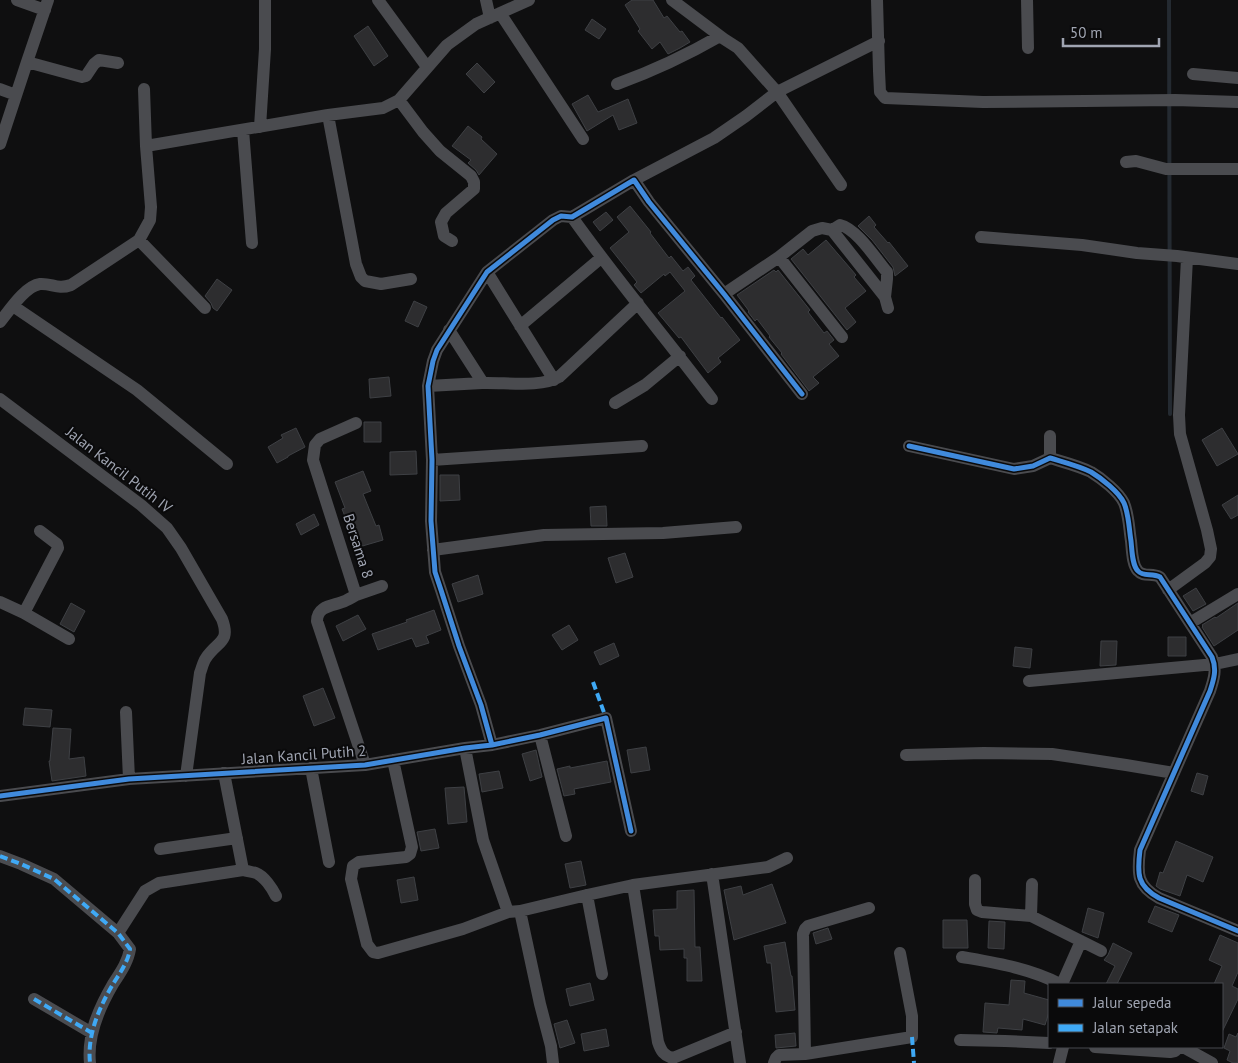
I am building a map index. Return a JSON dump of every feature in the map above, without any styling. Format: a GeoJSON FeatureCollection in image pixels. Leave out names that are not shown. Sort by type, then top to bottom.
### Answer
{"type":"FeatureCollection","features":[{"type":"Feature","properties":{"kind":"street"},"geometry":{"type":"LineString","coordinates":[[0,144],[46,5],[17,0]]}},
{"type":"Feature","properties":{"kind":"street"},"geometry":{"type":"LineString","coordinates":[[260,127],[265,49],[265,0]]}},
{"type":"Feature","properties":{"kind":"street"},"geometry":{"type":"LineString","coordinates":[[378,0],[427,67]]}},
{"type":"Feature","properties":{"kind":"street"},"geometry":{"type":"LineString","coordinates":[[486,0],[583,139]]}},
{"type":"Feature","properties":{"kind":"street"},"geometry":{"type":"LineString","coordinates":[[146,146],[328,115],[383,108],[398,100],[447,45],[476,24],[529,0]]}},
{"type":"Feature","properties":{"kind":"street"},"geometry":{"type":"LineString","coordinates":[[672,0],[738,48],[777,92],[840,185]]}},
{"type":"Feature","properties":{"kind":"street"},"geometry":{"type":"LineString","coordinates":[[877,0],[878,71],[880,92],[885,98],[983,102],[1169,100],[1238,102]]}},
{"type":"Feature","properties":{"kind":"street"},"geometry":{"type":"LineString","coordinates":[[1027,0],[1028,48]]}},
{"type":"Feature","properties":{"kind":"street"},"geometry":{"type":"LineString","coordinates":[[617,84],[645,74],[700,48],[720,36]]}},
{"type":"Feature","properties":{"kind":"street"},"geometry":{"type":"LineString","coordinates":[[492,745],[481,705],[459,646],[435,572],[431,521],[432,460],[428,386],[432,361],[437,350],[487,272],[553,220],[561,216],[572,217],[634,180],[714,138],[777,92],[879,41]]}},
{"type":"Feature","properties":{"kind":"street"},"geometry":{"type":"LineString","coordinates":[[27,62],[82,77],[86,76],[99,60],[118,62]]}},
{"type":"Feature","properties":{"kind":"street"},"geometry":{"type":"LineString","coordinates":[[1193,74],[1238,78]]}},
{"type":"Feature","properties":{"kind":"street"},"geometry":{"type":"LineString","coordinates":[[0,88],[16,95]]}},
{"type":"Feature","properties":{"kind":"street"},"geometry":{"type":"LineString","coordinates":[[0,322],[28,289],[40,284],[64,288],[71,285],[139,240],[150,220],[151,207],[144,89]]}},
{"type":"Feature","properties":{"kind":"street"},"geometry":{"type":"LineString","coordinates":[[398,100],[440,151],[471,176],[474,182],[474,189],[446,213],[441,222],[444,236],[452,241]]}},
{"type":"Feature","properties":{"kind":"street"},"geometry":{"type":"LineString","coordinates":[[328,115],[356,264],[361,276],[364,281],[381,284],[411,279]]}},
{"type":"Feature","properties":{"kind":"street"},"geometry":{"type":"LineString","coordinates":[[243,130],[252,242]]}},
{"type":"Feature","properties":{"kind":"street"},"geometry":{"type":"LineString","coordinates":[[1126,162],[1136,161],[1172,169],[1238,169]]}},
{"type":"Feature","properties":{"kind":"street"},"geometry":{"type":"LineString","coordinates":[[634,180],[648,202],[724,294],[802,394]]}},
{"type":"Feature","properties":{"kind":"street"},"geometry":{"type":"LineString","coordinates":[[572,217],[601,258],[712,399]]}},
{"type":"Feature","properties":{"kind":"street"},"geometry":{"type":"LineString","coordinates":[[724,294],[779,257],[812,231],[822,228],[832,230],[840,225],[853,231],[886,272],[887,303]]}},
{"type":"Feature","properties":{"kind":"street"},"geometry":{"type":"LineString","coordinates":[[981,237],[1082,245],[1238,264]]}},
{"type":"Feature","properties":{"kind":"street"},"geometry":{"type":"LineString","coordinates":[[139,240],[204,308]]}},
{"type":"Feature","properties":{"kind":"street"},"geometry":{"type":"LineString","coordinates":[[1168,590],[1208,560],[1211,553],[1207,530],[1180,434],[1177,256]]}},
{"type":"Feature","properties":{"kind":"street"},"geometry":{"type":"LineString","coordinates":[[779,257],[842,337]]}},
{"type":"Feature","properties":{"kind":"street"},"geometry":{"type":"LineString","coordinates":[[520,326],[601,258]]}},
{"type":"Feature","properties":{"kind":"street"},"geometry":{"type":"LineString","coordinates":[[487,272],[554,380]]}},
{"type":"Feature","properties":{"kind":"street"},"geometry":{"type":"LineString","coordinates":[[428,386],[536,383],[554,380],[638,303]]}},
{"type":"Feature","properties":{"kind":"street"},"geometry":{"type":"LineString","coordinates":[[13,306],[137,390],[228,464]]}},
{"type":"Feature","properties":{"kind":"street"},"geometry":{"type":"LineString","coordinates":[[449,330],[483,383]]}},
{"type":"Feature","properties":{"kind":"street"},"geometry":{"type":"LineString","coordinates":[[615,403],[645,385],[680,356]]}},
{"type":"Feature","properties":{"kind":"street","name":"Jalan Kancil Putih IV"},"geometry":{"type":"LineString","coordinates":[[0,399],[141,505],[167,528],[222,619],[226,634],[205,659],[200,674],[186,776]]}},
{"type":"Feature","properties":{"kind":"street","name":"Bersama 8"},"geometry":{"type":"LineString","coordinates":[[356,423],[320,439],[315,445],[313,460],[356,594],[345,601],[325,607],[317,617],[317,621],[366,765]]}},
{"type":"Feature","properties":{"kind":"street"},"geometry":{"type":"LineString","coordinates":[[1050,436],[1050,458]]}},
{"type":"Feature","properties":{"kind":"street"},"geometry":{"type":"LineString","coordinates":[[432,460],[642,446]]}},
{"type":"Feature","properties":{"kind":"street"},"geometry":{"type":"LineString","coordinates":[[909,446],[1014,469],[1033,466],[1050,458],[1091,472],[1119,495],[1127,515],[1137,570],[1142,574],[1153,574],[1160,577],[1212,658],[1215,671],[1210,691],[1140,850],[1139,876],[1143,886],[1149,893],[1238,931]]}},
{"type":"Feature","properties":{"kind":"street"},"geometry":{"type":"LineString","coordinates":[[433,550],[544,536],[664,532],[736,527]]}},
{"type":"Feature","properties":{"kind":"street"},"geometry":{"type":"LineString","coordinates":[[24,613],[58,548],[58,544],[40,531]]}},
{"type":"Feature","properties":{"kind":"street"},"geometry":{"type":"LineString","coordinates":[[356,594],[382,586]]}},
{"type":"Feature","properties":{"kind":"street"},"geometry":{"type":"LineString","coordinates":[[1190,622],[1238,594]]}},
{"type":"Feature","properties":{"kind":"street"},"geometry":{"type":"LineString","coordinates":[[0,602],[24,613],[69,639]]}},
{"type":"Feature","properties":{"kind":"street"},"geometry":{"type":"LineString","coordinates":[[1029,681],[1214,664],[1238,659]]}},
{"type":"Feature","properties":{"kind":"street"},"geometry":{"type":"LineString","coordinates":[[126,712],[130,779]]}},
{"type":"Feature","properties":{"kind":"street","name":"Jalan Kancil Putih 2"},"geometry":{"type":"LineString","coordinates":[[0,796],[130,779],[366,765],[492,745],[606,718],[632,831]]}},
{"type":"Feature","properties":{"kind":"street"},"geometry":{"type":"LineString","coordinates":[[540,735],[566,836]]}},
{"type":"Feature","properties":{"kind":"street"},"geometry":{"type":"LineString","coordinates":[[465,748],[483,840],[514,911],[551,1046],[553,1063]]}},
{"type":"Feature","properties":{"kind":"street"},"geometry":{"type":"LineString","coordinates":[[906,755],[1052,754],[1174,773]]}},
{"type":"Feature","properties":{"kind":"street"},"geometry":{"type":"LineString","coordinates":[[393,760],[412,847],[410,854],[406,857],[359,862],[353,866],[351,879],[367,944],[373,952],[378,953],[463,929],[514,911],[633,885],[768,867],[787,858]]}},
{"type":"Feature","properties":{"kind":"street"},"geometry":{"type":"LineString","coordinates":[[311,768],[329,862]]}},
{"type":"Feature","properties":{"kind":"street"},"geometry":{"type":"LineString","coordinates":[[224,773],[243,870]]}},
{"type":"Feature","properties":{"kind":"street"},"geometry":{"type":"LineString","coordinates":[[160,849],[237,838]]}},
{"type":"Feature","properties":{"kind":"street"},"geometry":{"type":"LineString","coordinates":[[0,856],[22,864],[54,880],[118,934],[130,949],[129,958],[111,987],[94,1024],[89,1055],[90,1063]]}},
{"type":"Feature","properties":{"kind":"street"},"geometry":{"type":"LineString","coordinates":[[118,934],[145,891],[159,883],[243,870],[261,876],[276,896]]}},
{"type":"Feature","properties":{"kind":"street"},"geometry":{"type":"LineString","coordinates":[[712,874],[740,1063]]}},
{"type":"Feature","properties":{"kind":"street"},"geometry":{"type":"LineString","coordinates":[[975,880],[974,904],[977,910],[1031,916],[1101,951]]}},
{"type":"Feature","properties":{"kind":"street"},"geometry":{"type":"LineString","coordinates":[[1031,916],[1032,884]]}},
{"type":"Feature","properties":{"kind":"street"},"geometry":{"type":"LineString","coordinates":[[633,885],[658,1042],[661,1050],[667,1056],[673,1058],[736,1032]]}},
{"type":"Feature","properties":{"kind":"street"},"geometry":{"type":"LineString","coordinates":[[587,895],[602,974]]}},
{"type":"Feature","properties":{"kind":"street"},"geometry":{"type":"LineString","coordinates":[[805,1054],[805,929],[808,926],[869,908]]}},
{"type":"Feature","properties":{"kind":"street"},"geometry":{"type":"LineString","coordinates":[[1061,983],[1081,941]]}},
{"type":"Feature","properties":{"kind":"street"},"geometry":{"type":"LineString","coordinates":[[774,1063],[780,1055],[805,1054],[912,1037],[912,1016],[900,953]]}},
{"type":"Feature","properties":{"kind":"street"},"geometry":{"type":"LineString","coordinates":[[962,957],[1008,965],[1030,971],[1059,983]]}},
{"type":"Feature","properties":{"kind":"street"},"geometry":{"type":"LineString","coordinates":[[34,999],[92,1034]]}},
{"type":"Feature","properties":{"kind":"street"},"geometry":{"type":"LineString","coordinates":[[960,1040],[1048,1043]]}},
{"type":"Feature","properties":{"kind":"street"},"geometry":{"type":"LineString","coordinates":[[1058,1063],[1063,1048]]}},
{"type":"Feature","properties":{"kind":"street"},"geometry":{"type":"LineString","coordinates":[[1110,1048],[1170,1052],[1180,1048]]}},
{"type":"Feature","properties":{"kind":"street"},"geometry":{"type":"LineString","coordinates":[[1183,1048],[1212,1063]]}},
{"type":"Feature","properties":{"kind":"building"},"geometry":{"type":"Polygon","coordinates":[[[632,0],[653,0],[664,18],[667,16],[690,42],[668,54],[660,42],[652,49],[638,31],[640,29],[625,5],[632,0]]]}},
{"type":"Feature","properties":{"kind":"building"},"geometry":{"type":"Polygon","coordinates":[[[592,19],[606,29],[599,39],[585,30],[592,19]]]}},
{"type":"Feature","properties":{"kind":"building"},"geometry":{"type":"Polygon","coordinates":[[[368,26],[388,56],[374,66],[354,36],[368,26]]]}},
{"type":"Feature","properties":{"kind":"building"},"geometry":{"type":"Polygon","coordinates":[[[477,63],[495,82],[484,93],[466,74],[477,63]]]}},
{"type":"Feature","properties":{"kind":"building"},"geometry":{"type":"Polygon","coordinates":[[[588,95],[598,112],[628,99],[637,123],[619,130],[613,115],[587,131],[572,104],[588,95]]]}},
{"type":"Feature","properties":{"kind":"building"},"geometry":{"type":"Polygon","coordinates":[[[468,126],[482,137],[481,139],[497,154],[479,175],[468,163],[471,160],[452,146],[468,126]]]}},
{"type":"Feature","properties":{"kind":"building"},"geometry":{"type":"Polygon","coordinates":[[[630,206],[669,258],[671,256],[683,271],[688,267],[695,276],[691,280],[740,340],[718,358],[721,362],[708,373],[681,337],[679,338],[658,313],[685,291],[670,272],[665,276],[664,274],[641,293],[634,285],[637,282],[610,248],[629,232],[617,217],[630,206]]]}},
{"type":"Feature","properties":{"kind":"building"},"geometry":{"type":"Polygon","coordinates":[[[606,212],[613,220],[600,231],[593,222],[606,212]]]}},
{"type":"Feature","properties":{"kind":"building"},"geometry":{"type":"Polygon","coordinates":[[[869,216],[876,225],[874,227],[908,266],[895,276],[893,267],[872,240],[858,226],[869,216]]]}},
{"type":"Feature","properties":{"kind":"building"},"geometry":{"type":"Polygon","coordinates":[[[826,240],[856,275],[854,277],[866,291],[845,308],[856,322],[847,330],[791,259],[803,249],[808,255],[826,240]]]}},
{"type":"Feature","properties":{"kind":"building"},"geometry":{"type":"Polygon","coordinates":[[[774,270],[776,272],[778,270],[810,310],[808,312],[824,333],[827,331],[834,340],[829,344],[839,356],[813,377],[819,383],[809,391],[770,336],[757,319],[755,321],[737,295],[774,270]]]}},
{"type":"Feature","properties":{"kind":"building"},"geometry":{"type":"Polygon","coordinates":[[[217,279],[232,290],[217,311],[205,296],[217,279]]]}},
{"type":"Feature","properties":{"kind":"building"},"geometry":{"type":"Polygon","coordinates":[[[414,301],[427,307],[418,327],[405,321],[414,301]]]}},
{"type":"Feature","properties":{"kind":"building"},"geometry":{"type":"Polygon","coordinates":[[[389,377],[391,396],[370,398],[369,379],[389,377]]]}},
{"type":"Feature","properties":{"kind":"building"},"geometry":{"type":"Polygon","coordinates":[[[364,422],[381,422],[381,442],[364,442],[364,422]]]}},
{"type":"Feature","properties":{"kind":"building"},"geometry":{"type":"Polygon","coordinates":[[[296,428],[305,447],[277,463],[268,447],[283,438],[281,435],[296,428]]]}},
{"type":"Feature","properties":{"kind":"building"},"geometry":{"type":"Polygon","coordinates":[[[1222,428],[1238,454],[1217,466],[1202,440],[1222,428]]]}},
{"type":"Feature","properties":{"kind":"building"},"geometry":{"type":"Polygon","coordinates":[[[416,451],[417,474],[390,475],[390,452],[416,451]]]}},
{"type":"Feature","properties":{"kind":"building"},"geometry":{"type":"Polygon","coordinates":[[[363,471],[371,491],[363,494],[376,526],[379,525],[383,540],[359,547],[352,523],[348,524],[342,509],[345,508],[335,482],[363,471]]]}},
{"type":"Feature","properties":{"kind":"building"},"geometry":{"type":"Polygon","coordinates":[[[440,475],[459,475],[460,500],[440,501],[440,475]]]}},
{"type":"Feature","properties":{"kind":"building"},"geometry":{"type":"Polygon","coordinates":[[[1238,495],[1238,515],[1231,519],[1222,505],[1238,495]]]}},
{"type":"Feature","properties":{"kind":"building"},"geometry":{"type":"Polygon","coordinates":[[[606,506],[607,526],[591,526],[590,507],[606,506]]]}},
{"type":"Feature","properties":{"kind":"building"},"geometry":{"type":"Polygon","coordinates":[[[314,514],[319,525],[301,535],[296,524],[314,514]]]}},
{"type":"Feature","properties":{"kind":"building"},"geometry":{"type":"Polygon","coordinates":[[[625,553],[633,577],[616,583],[608,558],[625,553]]]}},
{"type":"Feature","properties":{"kind":"building"},"geometry":{"type":"Polygon","coordinates":[[[478,575],[483,594],[458,602],[452,584],[478,575]]]}},
{"type":"Feature","properties":{"kind":"building"},"geometry":{"type":"Polygon","coordinates":[[[1196,588],[1206,604],[1193,611],[1183,596],[1196,588]]]}},
{"type":"Feature","properties":{"kind":"building"},"geometry":{"type":"Polygon","coordinates":[[[71,603],[85,611],[74,632],[60,624],[71,603]]]}},
{"type":"Feature","properties":{"kind":"building"},"geometry":{"type":"Polygon","coordinates":[[[1238,603],[1238,630],[1214,646],[1202,625],[1238,603]]]}},
{"type":"Feature","properties":{"kind":"building"},"geometry":{"type":"Polygon","coordinates":[[[434,610],[441,630],[426,636],[429,643],[416,647],[412,638],[378,650],[372,634],[434,610]]]}},
{"type":"Feature","properties":{"kind":"building"},"geometry":{"type":"Polygon","coordinates":[[[358,615],[366,629],[343,641],[336,626],[358,615]]]}},
{"type":"Feature","properties":{"kind":"building"},"geometry":{"type":"Polygon","coordinates":[[[569,625],[578,640],[562,650],[552,635],[569,625]]]}},
{"type":"Feature","properties":{"kind":"building"},"geometry":{"type":"Polygon","coordinates":[[[1168,637],[1186,637],[1186,656],[1168,656],[1168,637]]]}},
{"type":"Feature","properties":{"kind":"building"},"geometry":{"type":"Polygon","coordinates":[[[1101,641],[1117,641],[1116,665],[1100,666],[1101,641]]]}},
{"type":"Feature","properties":{"kind":"building"},"geometry":{"type":"Polygon","coordinates":[[[614,643],[619,656],[600,665],[594,652],[614,643]]]}},
{"type":"Feature","properties":{"kind":"building"},"geometry":{"type":"Polygon","coordinates":[[[1015,647],[1032,649],[1030,668],[1013,666],[1015,647]]]}},
{"type":"Feature","properties":{"kind":"building"},"geometry":{"type":"Polygon","coordinates":[[[323,688],[335,718],[314,726],[303,696],[323,688]]]}},
{"type":"Feature","properties":{"kind":"building"},"geometry":{"type":"Polygon","coordinates":[[[25,708],[52,710],[50,727],[23,725],[25,708]]]}},
{"type":"Feature","properties":{"kind":"building"},"geometry":{"type":"Polygon","coordinates":[[[53,728],[71,729],[69,759],[84,757],[86,776],[52,781],[49,761],[53,728]]]}},
{"type":"Feature","properties":{"kind":"building"},"geometry":{"type":"Polygon","coordinates":[[[646,747],[650,770],[631,773],[627,750],[646,747]]]}},
{"type":"Feature","properties":{"kind":"building"},"geometry":{"type":"Polygon","coordinates":[[[536,750],[542,777],[530,781],[522,754],[536,750]]]}},
{"type":"Feature","properties":{"kind":"building"},"geometry":{"type":"Polygon","coordinates":[[[607,761],[611,782],[574,789],[575,794],[564,796],[557,769],[607,761]]]}},
{"type":"Feature","properties":{"kind":"building"},"geometry":{"type":"Polygon","coordinates":[[[499,771],[503,788],[482,792],[479,774],[499,771]]]}},
{"type":"Feature","properties":{"kind":"building"},"geometry":{"type":"Polygon","coordinates":[[[1197,773],[1208,776],[1203,795],[1191,791],[1197,773]]]}},
{"type":"Feature","properties":{"kind":"building"},"geometry":{"type":"Polygon","coordinates":[[[464,787],[467,822],[448,824],[445,788],[464,787]]]}},
{"type":"Feature","properties":{"kind":"building"},"geometry":{"type":"Polygon","coordinates":[[[435,829],[439,848],[421,851],[417,832],[435,829]]]}},
{"type":"Feature","properties":{"kind":"building"},"geometry":{"type":"Polygon","coordinates":[[[1176,841],[1213,857],[1203,882],[1187,875],[1180,896],[1156,886],[1160,872],[1163,873],[1176,841]]]}},
{"type":"Feature","properties":{"kind":"building"},"geometry":{"type":"Polygon","coordinates":[[[581,861],[586,885],[570,888],[565,864],[581,861]]]}},
{"type":"Feature","properties":{"kind":"building"},"geometry":{"type":"Polygon","coordinates":[[[414,877],[418,900],[401,903],[397,880],[414,877]]]}},
{"type":"Feature","properties":{"kind":"building"},"geometry":{"type":"Polygon","coordinates":[[[772,884],[786,923],[734,940],[724,890],[741,886],[743,895],[772,884]]]}},
{"type":"Feature","properties":{"kind":"building"},"geometry":{"type":"Polygon","coordinates":[[[694,890],[695,947],[700,947],[702,981],[687,981],[687,958],[684,958],[684,949],[660,950],[659,936],[655,936],[653,910],[677,909],[677,891],[694,890]]]}},
{"type":"Feature","properties":{"kind":"building"},"geometry":{"type":"Polygon","coordinates":[[[1155,906],[1179,915],[1172,932],[1148,922],[1155,906]]]}},
{"type":"Feature","properties":{"kind":"building"},"geometry":{"type":"Polygon","coordinates":[[[1088,908],[1104,913],[1098,938],[1082,932],[1088,908]]]}},
{"type":"Feature","properties":{"kind":"building"},"geometry":{"type":"Polygon","coordinates":[[[943,920],[967,920],[968,948],[943,948],[943,920]]]}},
{"type":"Feature","properties":{"kind":"building"},"geometry":{"type":"Polygon","coordinates":[[[989,921],[1005,922],[1004,949],[988,948],[989,921]]]}},
{"type":"Feature","properties":{"kind":"building"},"geometry":{"type":"Polygon","coordinates":[[[828,928],[832,939],[816,944],[813,933],[828,928]]]}},
{"type":"Feature","properties":{"kind":"building"},"geometry":{"type":"Polygon","coordinates":[[[1220,935],[1238,943],[1238,972],[1232,986],[1238,989],[1238,999],[1223,1030],[1223,983],[1214,983],[1222,966],[1209,960],[1220,935]]]}},
{"type":"Feature","properties":{"kind":"building"},"geometry":{"type":"Polygon","coordinates":[[[785,942],[792,976],[795,1010],[776,1012],[771,963],[767,963],[764,946],[785,942]]]}},
{"type":"Feature","properties":{"kind":"building"},"geometry":{"type":"Polygon","coordinates":[[[1113,943],[1132,953],[1117,983],[1106,983],[1115,966],[1104,960],[1113,943]]]}},
{"type":"Feature","properties":{"kind":"building"},"geometry":{"type":"Polygon","coordinates":[[[1011,980],[1025,981],[1024,993],[1048,1000],[1048,1015],[1045,1025],[1023,1019],[1022,1030],[998,1028],[997,1033],[983,1032],[985,1003],[1009,1005],[1011,980]]]}},
{"type":"Feature","properties":{"kind":"building"},"geometry":{"type":"Polygon","coordinates":[[[590,983],[594,1000],[570,1006],[566,989],[590,983]]]}},
{"type":"Feature","properties":{"kind":"building"},"geometry":{"type":"Polygon","coordinates":[[[567,1020],[575,1043],[560,1048],[554,1024],[567,1020]]]}},
{"type":"Feature","properties":{"kind":"building"},"geometry":{"type":"Polygon","coordinates":[[[606,1029],[609,1046],[584,1051],[581,1034],[606,1029]]]}},
{"type":"Feature","properties":{"kind":"building"},"geometry":{"type":"Polygon","coordinates":[[[795,1033],[796,1046],[776,1048],[775,1035],[795,1033]]]}},
{"type":"Feature","properties":{"kind":"building"},"geometry":{"type":"Polygon","coordinates":[[[1238,1033],[1238,1063],[1233,1063],[1227,1060],[1230,1051],[1224,1048],[1229,1034],[1236,1037],[1238,1033]]]}},
{"type":"Feature","properties":{"kind":"waterway"},"geometry":{"type":"LineString","coordinates":[[1169,0],[1170,414]]}},
{"type":"Feature","properties":{"kind":"marked path"},"geometry":{"type":"LineString","coordinates":[[593,682],[606,718]]}},
{"type":"Feature","properties":{"kind":"marked path"},"geometry":{"type":"LineString","coordinates":[[0,856],[54,879],[118,933],[130,949],[126,963],[108,993],[95,1022],[90,1042],[90,1063]]}},
{"type":"Feature","properties":{"kind":"marked path"},"geometry":{"type":"LineString","coordinates":[[34,999],[92,1033]]}},
{"type":"Feature","properties":{"kind":"marked path"},"geometry":{"type":"LineString","coordinates":[[912,1037],[914,1063]]}},
{"type":"Feature","properties":{"kind":"cycle path"},"geometry":{"type":"LineString","coordinates":[[492,745],[481,705],[459,646],[435,572],[431,521],[432,460],[428,386],[437,350],[487,272],[553,220],[561,216],[572,217],[634,180],[649,202],[802,394]]}},
{"type":"Feature","properties":{"kind":"cycle path"},"geometry":{"type":"LineString","coordinates":[[909,446],[1014,469],[1033,466],[1050,458],[1091,472],[1122,499],[1127,512],[1136,568],[1142,574],[1160,577],[1212,657],[1215,670],[1210,691],[1140,850],[1140,878],[1146,889],[1159,898],[1238,931]]}},
{"type":"Feature","properties":{"kind":"cycle path"},"geometry":{"type":"LineString","coordinates":[[0,796],[129,779],[365,765],[492,745],[606,718],[631,831]]}}]}
